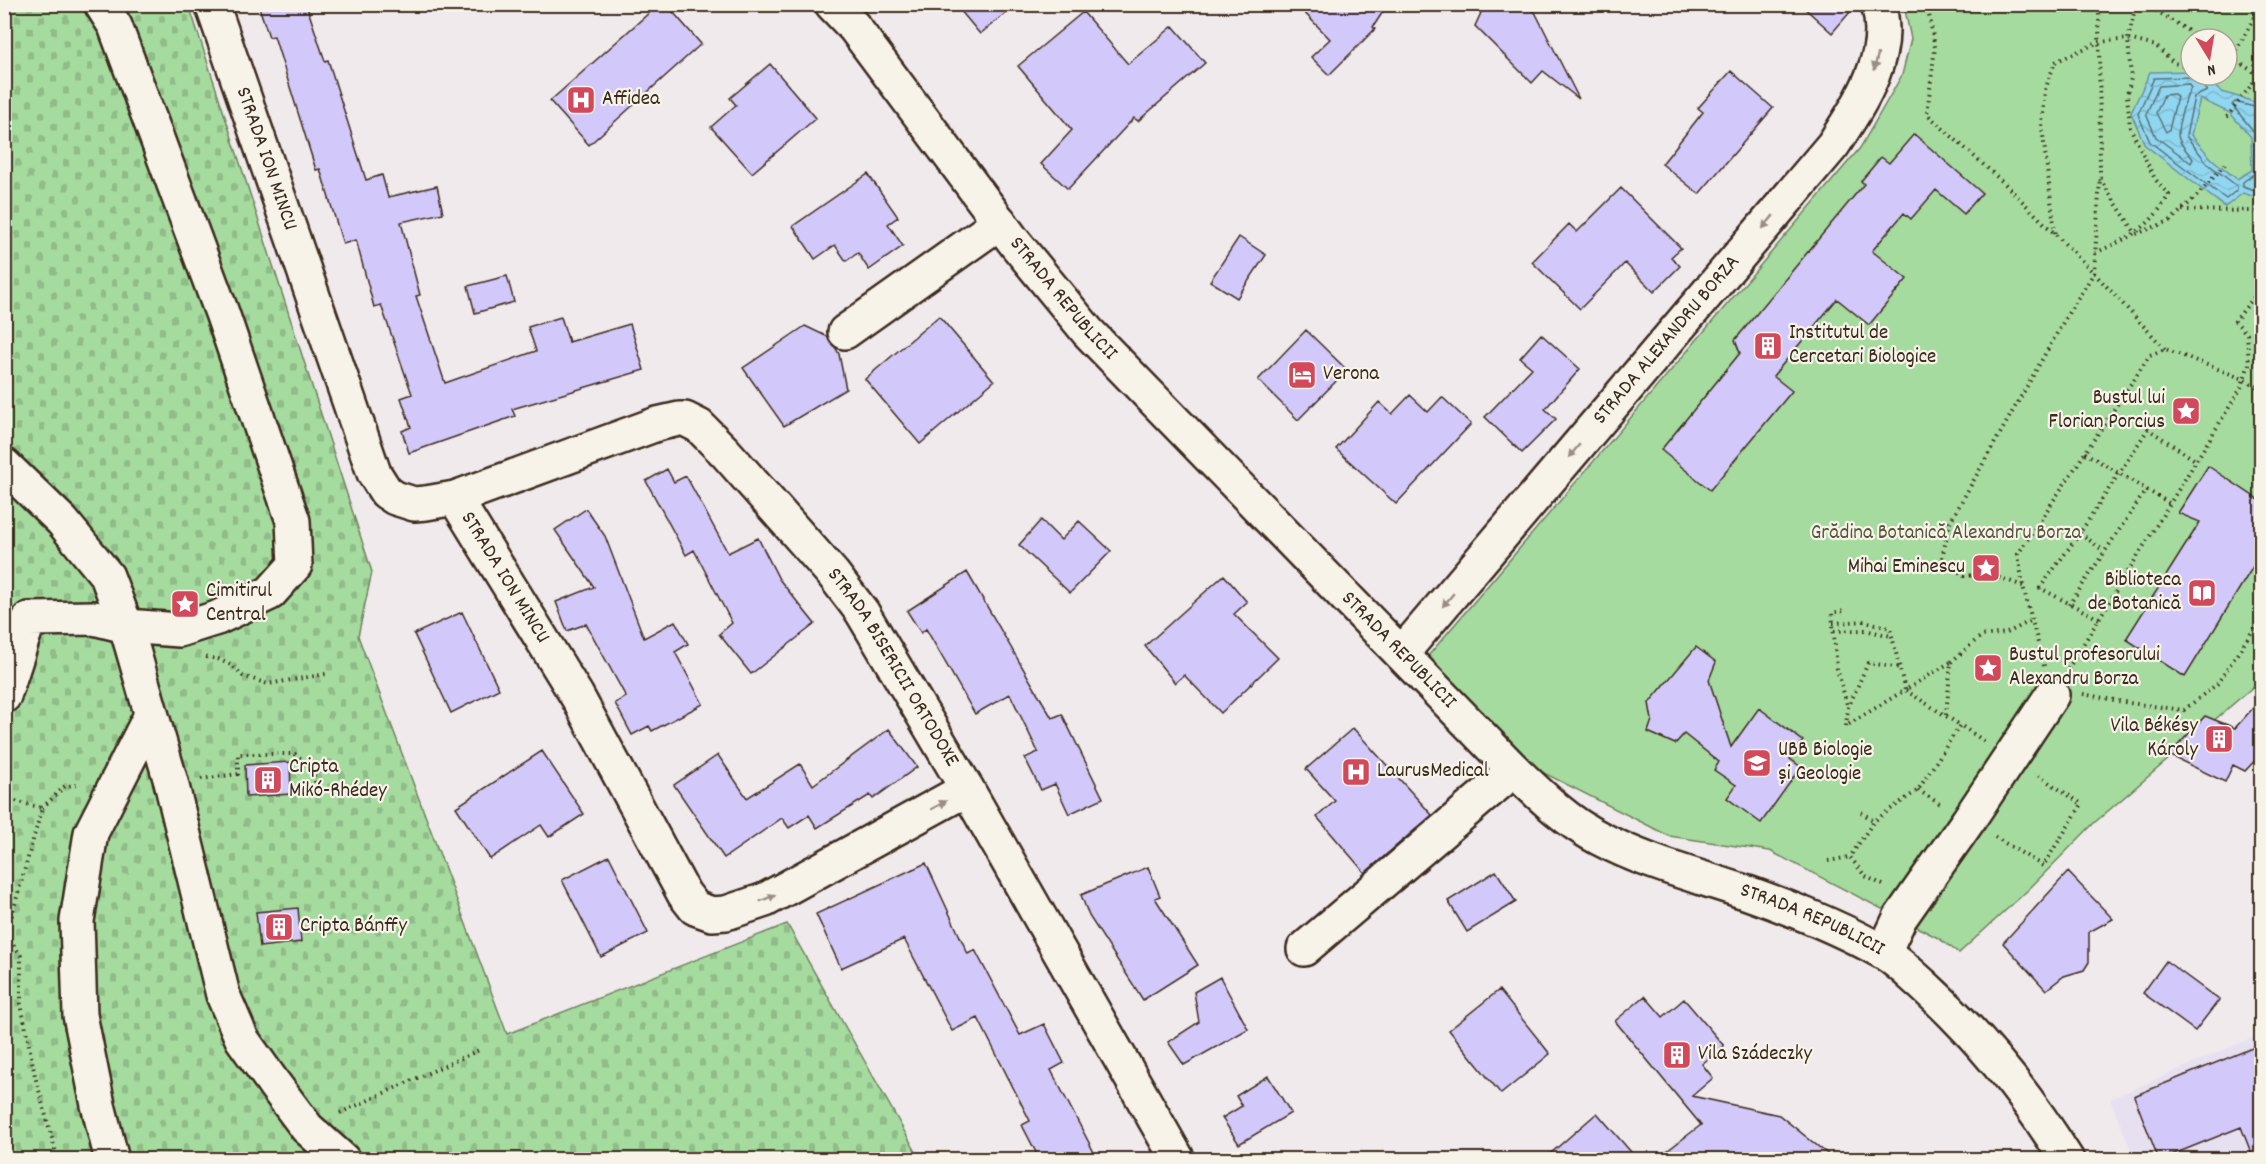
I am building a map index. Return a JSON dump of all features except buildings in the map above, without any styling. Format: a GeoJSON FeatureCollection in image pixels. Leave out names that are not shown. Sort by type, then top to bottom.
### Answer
{"type":"FeatureCollection","features":[{"type":"Feature","properties":{"kind":"street"},"geometry":{"type":"LineString","coordinates":[[4,696],[17,614],[94,618],[126,626],[179,630],[218,618],[270,593],[295,565],[293,521],[222,313],[115,27],[101,4]]}},
{"type":"Feature","properties":{"kind":"street","name":"STRADA ION MINCU"},"geometry":{"type":"LineString","coordinates":[[212,4],[374,473],[386,492],[404,502],[414,504],[455,498],[577,696],[684,894],[695,908],[712,914],[743,908],[788,889],[967,789]]}},
{"type":"Feature","properties":{"kind":"street","name":"STRADA REPUBLICII"},"geometry":{"type":"LineString","coordinates":[[832,4],[854,27],[1000,222],[1088,332],[1548,803],[1598,838],[1672,869],[1788,908],[1852,935],[1884,952],[1939,1000],[1994,1060],[2022,1092],[2067,1160]]}},
{"type":"Feature","properties":{"kind":"street","name":"STRADA ALEXANDRU BORZA"},"geometry":{"type":"LineString","coordinates":[[1402,653],[1833,145],[1858,108],[1873,74],[1882,39],[1878,4]]}},
{"type":"Feature","properties":{"kind":"street"},"geometry":{"type":"LineString","coordinates":[[845,332],[1000,222]]}},
{"type":"Feature","properties":{"kind":"street","name":"STRADA BISERICII ORTODOXE"},"geometry":{"type":"LineString","coordinates":[[455,498],[657,424],[679,419],[693,422],[725,452],[833,574],[862,612],[967,789],[1178,1160]]}},
{"type":"Feature","properties":{"kind":"street"},"geometry":{"type":"LineString","coordinates":[[4,465],[62,521],[107,576],[126,626],[171,782],[223,995],[242,1039],[307,1128],[343,1160]]}},
{"type":"Feature","properties":{"kind":"street"},"geometry":{"type":"LineString","coordinates":[[1884,952],[1900,918],[2052,695]]}},
{"type":"Feature","properties":{"kind":"street"},"geometry":{"type":"LineString","coordinates":[[112,1160],[98,1105],[80,1015],[77,921],[91,833],[151,715]]}},
{"type":"Feature","properties":{"kind":"street"},"geometry":{"type":"LineString","coordinates":[[1304,949],[1514,770]]}},
{"type":"Feature","properties":{"kind":"path"},"geometry":{"type":"LineString","coordinates":[[1927,4],[1935,47],[1927,114],[2006,185],[2094,273],[2165,349],[2244,379],[2262,390]]}},
{"type":"Feature","properties":{"kind":"path"},"geometry":{"type":"LineString","coordinates":[[2024,586],[1990,574],[1964,576],[1942,558],[1950,522],[2069,312],[2094,273],[2100,177],[2099,4]]}},
{"type":"Feature","properties":{"kind":"path"},"geometry":{"type":"LineString","coordinates":[[2136,4],[2128,39],[2131,78],[2127,95],[2130,127],[2155,179],[2169,195],[2158,212],[2136,234]]}},
{"type":"Feature","properties":{"kind":"path"},"geometry":{"type":"LineString","coordinates":[[2146,4],[2182,27]]}},
{"type":"Feature","properties":{"kind":"path"},"geometry":{"type":"LineString","coordinates":[[2239,46],[2258,12],[2258,4]]}},
{"type":"Feature","properties":{"kind":"path"},"geometry":{"type":"LineString","coordinates":[[2055,234],[2042,127],[2045,90],[2055,62],[2099,42],[2128,39],[2156,46],[2174,63],[2179,64]]}},
{"type":"Feature","properties":{"kind":"path"},"geometry":{"type":"LineString","coordinates":[[2227,117],[2260,76],[2239,62]]}},
{"type":"Feature","properties":{"kind":"path"},"geometry":{"type":"LineString","coordinates":[[2096,253],[2170,221],[2199,194],[2225,164]]}},
{"type":"Feature","properties":{"kind":"path"},"geometry":{"type":"LineString","coordinates":[[2100,177],[2136,234]]}},
{"type":"Feature","properties":{"kind":"path"},"geometry":{"type":"LineString","coordinates":[[2182,210],[2262,214]]}},
{"type":"Feature","properties":{"kind":"path"},"geometry":{"type":"LineString","coordinates":[[2074,660],[2241,388],[2249,364],[2247,334],[2235,321],[2262,287]]}},
{"type":"Feature","properties":{"kind":"path"},"geometry":{"type":"LineString","coordinates":[[2165,349],[2150,355],[2018,554],[2032,620],[2052,695],[2076,692],[2129,703],[2184,710],[2217,684],[2262,617]]}},
{"type":"Feature","properties":{"kind":"path"},"geometry":{"type":"LineString","coordinates":[[2099,619],[2040,588],[2080,534],[2148,429],[2195,460]]}},
{"type":"Feature","properties":{"kind":"path"},"geometry":{"type":"LineString","coordinates":[[2085,453],[2169,503]]}},
{"type":"Feature","properties":{"kind":"path"},"geometry":{"type":"LineString","coordinates":[[2069,604],[2146,490]]}},
{"type":"Feature","properties":{"kind":"path"},"geometry":{"type":"LineString","coordinates":[[2080,534],[2104,551]]}},
{"type":"Feature","properties":{"kind":"path"},"geometry":{"type":"LineString","coordinates":[[1843,611],[1832,613],[1837,669],[1848,708]]}},
{"type":"Feature","properties":{"kind":"path"},"geometry":{"type":"LineString","coordinates":[[1901,668],[1868,663],[1848,708],[1846,726],[1951,662],[1981,636],[2007,633],[2032,620]]}},
{"type":"Feature","properties":{"kind":"path"},"geometry":{"type":"LineString","coordinates":[[1833,623],[1874,622],[1890,628],[1905,690],[1960,725]]}},
{"type":"Feature","properties":{"kind":"path"},"geometry":{"type":"LineString","coordinates":[[179,630],[194,656],[218,659],[233,666],[243,676],[268,684],[326,674]]}},
{"type":"Feature","properties":{"kind":"path"},"geometry":{"type":"LineString","coordinates":[[1834,631],[1865,630],[1891,636]]}},
{"type":"Feature","properties":{"kind":"path"},"geometry":{"type":"LineString","coordinates":[[1946,715],[1951,662]]}},
{"type":"Feature","properties":{"kind":"path"},"geometry":{"type":"LineString","coordinates":[[171,782],[238,774],[238,754],[295,754],[312,767],[316,786]]}},
{"type":"Feature","properties":{"kind":"path"},"geometry":{"type":"LineString","coordinates":[[1828,861],[1850,857],[1874,821],[1918,790]]}},
{"type":"Feature","properties":{"kind":"path"},"geometry":{"type":"LineString","coordinates":[[4,798],[42,808],[4,943]]}},
{"type":"Feature","properties":{"kind":"path"},"geometry":{"type":"LineString","coordinates":[[1861,812],[1874,821]]}},
{"type":"Feature","properties":{"kind":"path"},"geometry":{"type":"LineString","coordinates":[[1850,857],[1865,876],[1885,886]]}},
{"type":"Feature","properties":{"kind":"path"},"geometry":{"type":"LineString","coordinates":[[7,935],[21,956],[21,1004],[34,1076],[58,1160]]}},
{"type":"Feature","properties":{"kind":"path"},"geometry":{"type":"LineString","coordinates":[[307,1128],[478,1050]]}},
{"type":"Feature","properties":{"kind":"shaded area"},"geometry":{"type":"Polygon","coordinates":[[[2261,1034],[2261,1159],[2135,1159],[2110,1099],[2261,1034]]]}},
{"type":"Feature","properties":{"kind":"green space","name":"Cimitirul Central"},"geometry":{"type":"Polygon","coordinates":[[[5,5],[189,5],[372,572],[358,636],[507,1034],[787,924],[920,1159],[5,1160],[5,5]]]}},
{"type":"Feature","properties":{"kind":"green space","name":"Grădina Botanică Alexandru Borza"},"geometry":{"type":"Polygon","coordinates":[[[1904,5],[2261,5],[2261,682],[2094,823],[2028,890],[1959,953],[1938,938],[1770,851],[1669,836],[1532,767],[1428,656],[1860,148],[1902,75],[1911,39],[1904,5]]]}},
{"type":"Feature","properties":{"kind":"water"},"geometry":{"type":"Polygon","coordinates":[[[2179,71],[2179,87],[2215,87],[2222,92],[2261,104],[2261,199],[2243,193],[2225,207],[2145,145],[2131,113],[2150,72],[2179,71]],[[2200,99],[2191,135],[2212,159],[2237,179],[2252,170],[2251,137],[2230,113],[2200,99]]]}},
{"type":"Feature","properties":{"kind":"place","name":"Affidea"},"geometry":{"type":"Point","coordinates":[581,100]}},
{"type":"Feature","properties":{"kind":"place","name":"Institutul de Cercetari Biologice"},"geometry":{"type":"Point","coordinates":[1768,346]}},
{"type":"Feature","properties":{"kind":"place","name":"Verona"},"geometry":{"type":"Point","coordinates":[1302,375]}},
{"type":"Feature","properties":{"kind":"place","name":"Bustul lui Florian Porcius"},"geometry":{"type":"Point","coordinates":[2186,411]}},
{"type":"Feature","properties":{"kind":"place","name":"Mihai Eminescu"},"geometry":{"type":"Point","coordinates":[1986,568]}},
{"type":"Feature","properties":{"kind":"place","name":"Biblioteca de Botanică"},"geometry":{"type":"Point","coordinates":[2202,593]}},
{"type":"Feature","properties":{"kind":"place","name":"Cimitirul Central"},"geometry":{"type":"Point","coordinates":[185,604]}},
{"type":"Feature","properties":{"kind":"place","name":"Bustul profesorului Alexandru Borza"},"geometry":{"type":"Point","coordinates":[1988,668]}},
{"type":"Feature","properties":{"kind":"place","name":"Vila Békésy Károly"},"geometry":{"type":"Point","coordinates":[2219,739]}},
{"type":"Feature","properties":{"kind":"place","name":"UBB Biologie și Geologie"},"geometry":{"type":"Point","coordinates":[1757,763]}},
{"type":"Feature","properties":{"kind":"place","name":"LaurusMedical"},"geometry":{"type":"Point","coordinates":[1356,772]}},
{"type":"Feature","properties":{"kind":"place","name":"Cripta Mikó-Rhédey"},"geometry":{"type":"Point","coordinates":[268,780]}},
{"type":"Feature","properties":{"kind":"place","name":"Cripta Bánffy"},"geometry":{"type":"Point","coordinates":[279,927]}},
{"type":"Feature","properties":{"kind":"place","name":"Vila Szádeczky"},"geometry":{"type":"Point","coordinates":[1677,1055]}}]}
